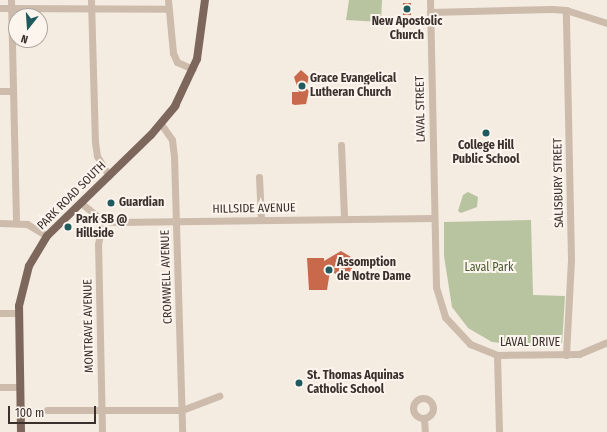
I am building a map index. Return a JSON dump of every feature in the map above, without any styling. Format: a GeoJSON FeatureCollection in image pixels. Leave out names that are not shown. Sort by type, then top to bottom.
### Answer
{"type":"FeatureCollection","features":[{"type":"Feature","properties":{"kind":"main road","name":"PARK ROAD SOUTH"},"geometry":{"type":"LineString","coordinates":[[21,432],[18,313],[26,275],[47,236],[161,124],[178,101],[193,69],[202,38],[205,0]]}},
{"type":"Feature","properties":{"kind":"street"},"geometry":{"type":"LineString","coordinates":[[168,0],[167,9],[170,14],[172,53],[177,62],[193,69]]}},
{"type":"Feature","properties":{"kind":"street","name":"LAVAL STREET"},"geometry":{"type":"LineString","coordinates":[[430,0],[434,218]]}},
{"type":"Feature","properties":{"kind":"street"},"geometry":{"type":"LineString","coordinates":[[0,8],[11,4],[91,4],[167,9]]}},
{"type":"Feature","properties":{"kind":"street"},"geometry":{"type":"LineString","coordinates":[[11,4],[16,223]]}},
{"type":"Feature","properties":{"kind":"street"},"geometry":{"type":"LineString","coordinates":[[91,4],[95,142],[98,160],[109,176]]}},
{"type":"Feature","properties":{"kind":"street"},"geometry":{"type":"LineString","coordinates":[[430,12],[566,10],[607,23]]}},
{"type":"Feature","properties":{"kind":"street","name":"SALISBURY STREET"},"geometry":{"type":"LineString","coordinates":[[566,10],[571,259],[566,355]]}},
{"type":"Feature","properties":{"kind":"street"},"geometry":{"type":"LineString","coordinates":[[0,92],[13,91]]}},
{"type":"Feature","properties":{"kind":"street","name":"CROMWELL AVENUE"},"geometry":{"type":"LineString","coordinates":[[161,124],[172,140],[177,222],[182,432]]}},
{"type":"Feature","properties":{"kind":"street"},"geometry":{"type":"LineString","coordinates":[[341,145],[344,218]]}},
{"type":"Feature","properties":{"kind":"street"},"geometry":{"type":"LineString","coordinates":[[260,177],[261,220]]}},
{"type":"Feature","properties":{"kind":"street"},"geometry":{"type":"LineString","coordinates":[[81,203],[103,221]]}},
{"type":"Feature","properties":{"kind":"street","name":"HILLSIDE AVENUE"},"geometry":{"type":"LineString","coordinates":[[103,221],[177,222],[344,218],[434,218]]}},
{"type":"Feature","properties":{"kind":"street","name":"LAVAL DRIVE"},"geometry":{"type":"LineString","coordinates":[[434,218],[437,295],[445,317],[470,344],[497,355],[566,355],[590,351],[607,342]]}},
{"type":"Feature","properties":{"kind":"street","name":"MONTRAVE AVENUE"},"geometry":{"type":"LineString","coordinates":[[102,432],[98,244],[103,221]]}},
{"type":"Feature","properties":{"kind":"street"},"geometry":{"type":"LineString","coordinates":[[0,223],[16,223],[33,226],[47,236]]}},
{"type":"Feature","properties":{"kind":"street"},"geometry":{"type":"LineString","coordinates":[[0,313],[18,313]]}},
{"type":"Feature","properties":{"kind":"street"},"geometry":{"type":"LineString","coordinates":[[497,355],[499,432]]}},
{"type":"Feature","properties":{"kind":"street"},"geometry":{"type":"LineString","coordinates":[[0,387],[20,387]]}},
{"type":"Feature","properties":{"kind":"street"},"geometry":{"type":"LineString","coordinates":[[47,410],[182,410],[219,396]]}},
{"type":"Feature","properties":{"kind":"street"},"geometry":{"type":"LineString","coordinates":[[424,419],[425,432]]}},
{"type":"Feature","properties":{"kind":"green space"},"geometry":{"type":"Polygon","coordinates":[[[349,0],[382,0],[381,22],[346,20],[349,0]]]}},
{"type":"Feature","properties":{"kind":"green space"},"geometry":{"type":"Polygon","coordinates":[[[468,192],[478,197],[477,207],[461,213],[458,211],[463,195],[468,192]]]}},
{"type":"Feature","properties":{"kind":"green space","name":"Laval Park"},"geometry":{"type":"Polygon","coordinates":[[[531,220],[533,295],[565,296],[562,344],[537,347],[492,342],[468,328],[452,307],[444,256],[444,222],[531,220]]]}},
{"type":"Feature","properties":{"kind":"building","name":"New Apostolic Church"},"geometry":{"type":"Polygon","coordinates":[[[403,3],[411,3],[411,15],[403,15],[403,3]]]}},
{"type":"Feature","properties":{"kind":"building","name":"Grace Evangelical Lutheran Church"},"geometry":{"type":"Polygon","coordinates":[[[301,70],[309,77],[306,88],[309,91],[306,104],[295,105],[292,104],[292,92],[299,92],[294,77],[301,70]]]}},
{"type":"Feature","properties":{"kind":"building","name":"Assomption de Notre Dame"},"geometry":{"type":"Polygon","coordinates":[[[341,251],[351,257],[352,270],[342,277],[330,271],[327,290],[309,290],[307,258],[324,258],[324,261],[341,251]]]}},
{"type":"Feature","properties":{"kind":"place","name":"New Apostolic Church"},"geometry":{"type":"Point","coordinates":[407,9]}},
{"type":"Feature","properties":{"kind":"place","name":"Grace Evangelical Lutheran Church"},"geometry":{"type":"Point","coordinates":[302,86]}},
{"type":"Feature","properties":{"kind":"place","name":"College Hill Public School"},"geometry":{"type":"Point","coordinates":[486,133]}},
{"type":"Feature","properties":{"kind":"place","name":"Guardian"},"geometry":{"type":"Point","coordinates":[111,203]}},
{"type":"Feature","properties":{"kind":"place","name":"Park SB @ Hillside"},"geometry":{"type":"Point","coordinates":[68,227]}},
{"type":"Feature","properties":{"kind":"place","name":"Assomption de Notre Dame"},"geometry":{"type":"Point","coordinates":[329,270]}},
{"type":"Feature","properties":{"kind":"place","name":"St. Thomas Aquinas Catholic School"},"geometry":{"type":"Point","coordinates":[299,383]}}]}
